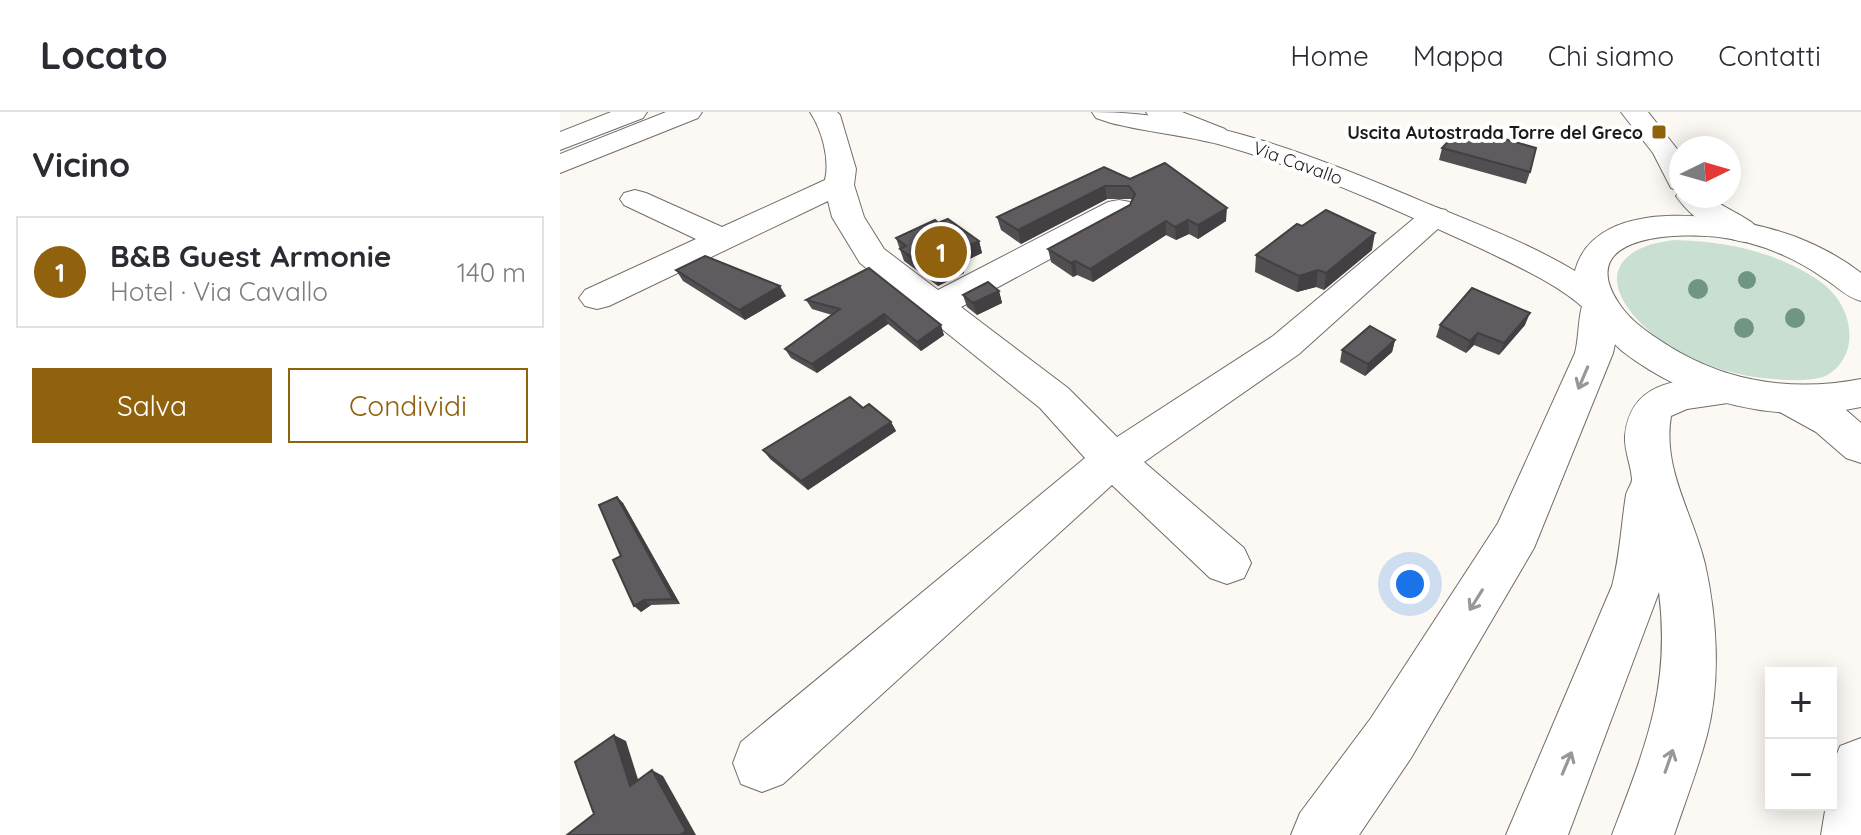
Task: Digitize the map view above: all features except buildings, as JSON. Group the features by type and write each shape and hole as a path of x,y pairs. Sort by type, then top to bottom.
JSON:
{"main road":[{"path":"569,131 634,112"},
{"path":"560,164 689,112"},
{"path":"823,112 831,121 842,169 839,185 848,217 872,256 1054,398 1114,461 1227,563"},
{"name":"Via Cavallo","path":"1105,112 1147,126 1215,135 1362,186 1484,237"},
{"path":"1159,112 1215,135"},
{"path":"1634,112 1669,159"},
{"path":"597,298 839,185"},
{"path":"635,199 722,239"},
{"path":"1657,226 1679,208"},
{"path":"1704,208 1747,234"},
{"path":"935,306 1119,209"},
{"path":"762,763 1090,477 1286,345 1435,217"},
{"path":"1484,237 1546,251 1576,253 1603,248 1630,232 1657,226 1713,227 1747,234 1807,255 1861,290"},
{"path":"1484,237 1553,270 1600,303 1622,332 1653,355 1686,373 1734,390 1790,400 1827,401 1861,393"},
{"path":"1322,835 1391,738 1517,534 1594,353 1599,333 1600,303 1592,277 1594,262 1603,248"},
{"path":"1643,835 1679,733 1688,678 1688,618 1680,562 1651,470 1646,438 1652,408 1680,395 1734,390"},
{"path":"1790,400 1831,421 1861,447"},
{"path":"1537,835 1637,586 1645,551 1651,470"},
{"path":"1852,835 1861,767"}],"green space":[{"path":"1673,240 1730,245 1784,262 1818,280 1841,304 1847,318 1848,346 1844,358 1823,377 1770,379 1712,366 1665,343 1629,310 1617,282 1619,269 1627,257 1647,246"}],"place":[{"name":"Uscita Autostrada Torre del Greco","path":"1659,132"},
{"name":"B&B Guest Armonie","path":"941,252"}]}
